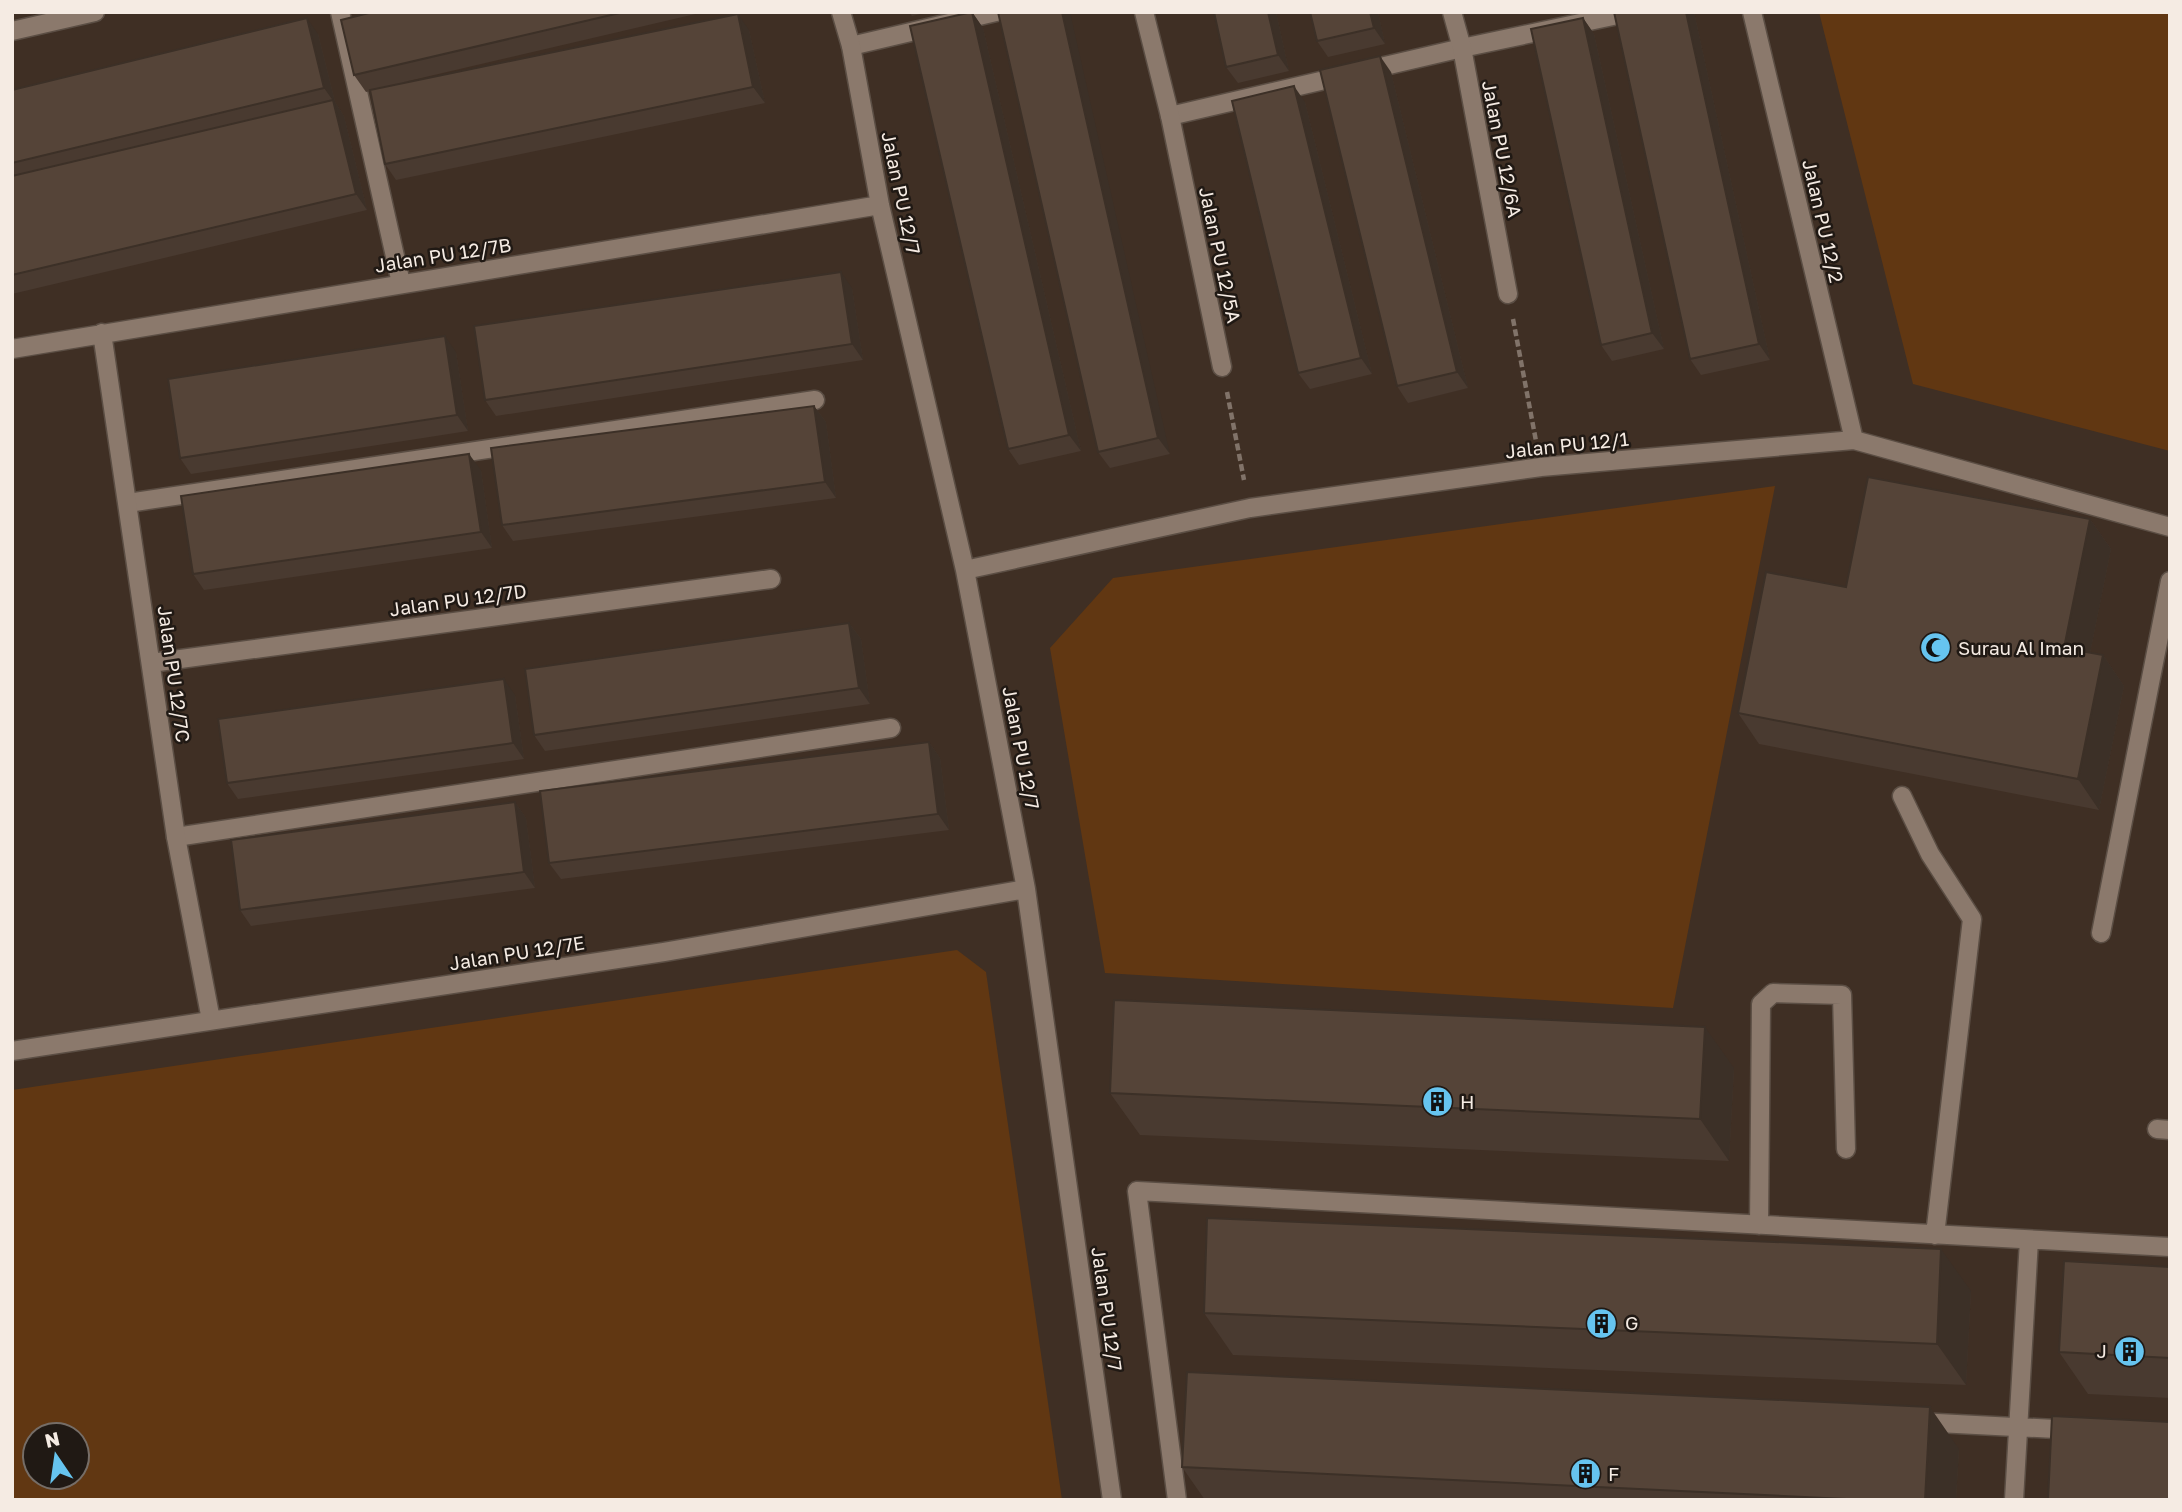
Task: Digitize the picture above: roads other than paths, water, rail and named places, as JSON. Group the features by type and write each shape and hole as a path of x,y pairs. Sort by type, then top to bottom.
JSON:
{"street":[{"path":"12,31 95,12"},
{"path":"340,12 401,283"},
{"name":"Jalan PU 12/7","path":"841,12 880,205 965,570 1026,889 1112,1500"},
{"path":"850,46 996,12"},
{"name":"Jalan PU 12/5A","path":"1144,12 1170,116 1222,367"},
{"name":"Jalan PU 12/6A","path":"1452,12 1462,48 1508,294"},
{"path":"1170,116 1462,48 1632,12"},
{"name":"Jalan PU 12/2","path":"1752,12 1854,440"},
{"name":"Jalan PU 12/7B","path":"12,349 880,205"},
{"name":"Jalan PU 12/7C","path":"102,333 176,836 211,1020"},
{"path":"128,503 815,400"},
{"name":"Jalan PU 12/1","path":"965,570 1250,508 1541,467 1854,440 2170,527"},
{"name":"Jalan PU 12/7D","path":"151,663 771,579"},
{"path":"2101,933 2170,581"},
{"path":"176,836 891,728"},
{"path":"1902,796 1930,854 1972,919 1935,1235"},
{"name":"Jalan PU 12/7E","path":"12,1051 664,952 1026,889"},
{"path":"1759,1225 1761,1004 1773,993 1842,995 1846,1149"},
{"path":"1177,1500 1137,1191 2170,1247"},
{"path":"2014,1500 2029,1240"},
{"path":"1894,1421 2087,1430"}],"place":[{"name":"Surau Al Iman","path":"1935,648"},
{"name":"H","path":"1437,1102"},
{"name":"G","path":"1602,1323"},
{"name":"J","path":"2130,1351"},
{"name":"F","path":"1585,1474"}]}
